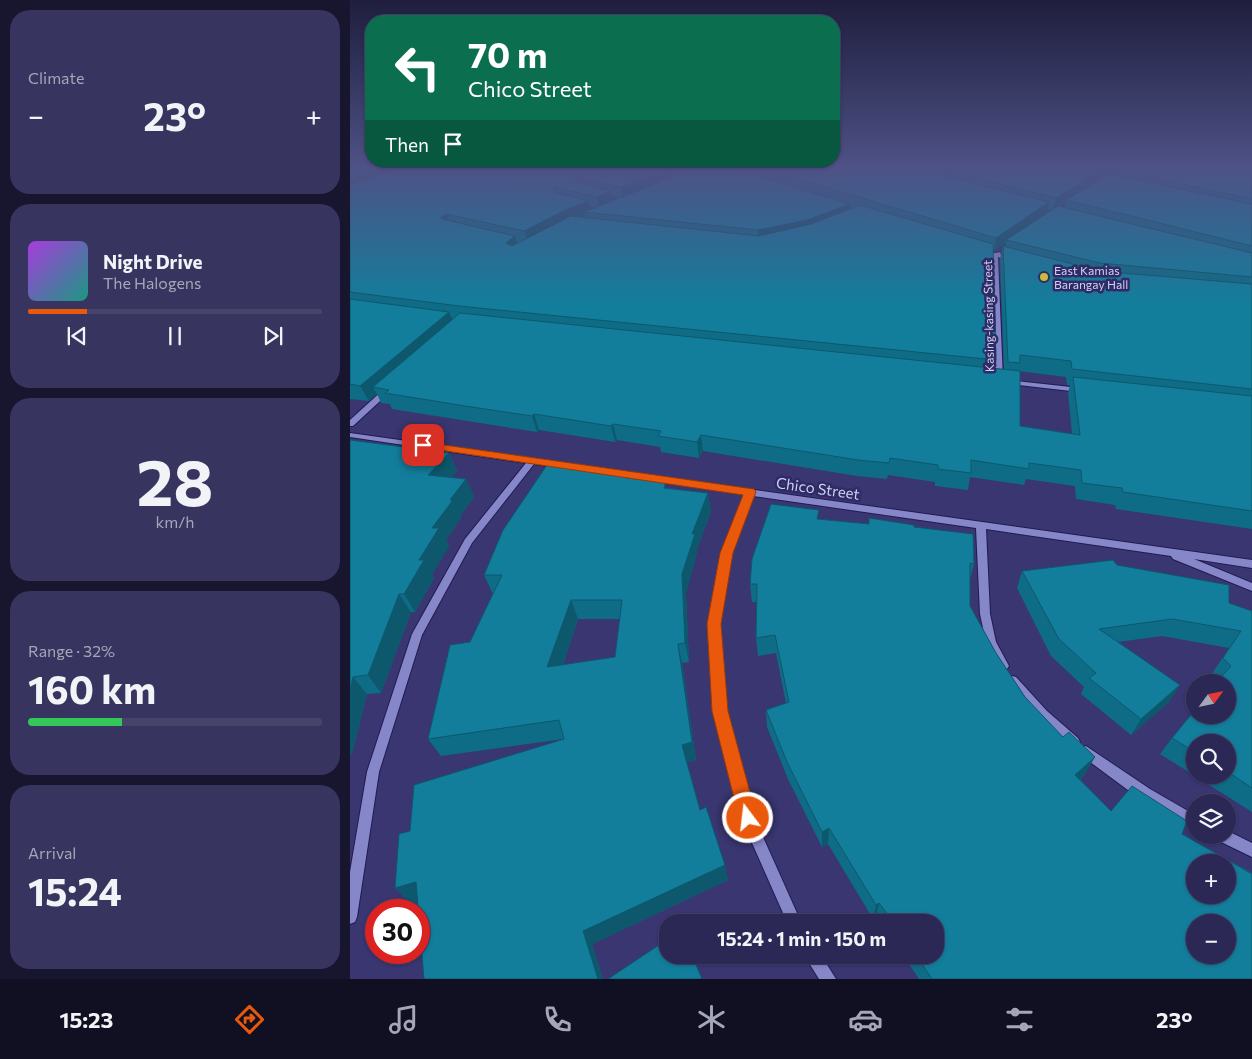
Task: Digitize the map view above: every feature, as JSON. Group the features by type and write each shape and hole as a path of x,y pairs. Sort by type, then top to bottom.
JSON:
{"street":[{"path":"977,250 1013,260"},
{"name":"Kasing-kasing Street","path":"999,381 995,255 1002,250"},
{"path":"989,380 1086,391"},
{"path":"350,424 395,384"},
{"name":"Chico Street","path":"350,435 1252,564"},
{"path":"350,917 373,772 417,634 468,541 532,460"},
{"path":"750,492 726,553 714,624 720,711 748,818 790,914"},
{"path":"981,525 985,614 991,642 1007,675 1042,715 1091,757 1146,794 1186,817"},
{"path":"1162,551 1252,587"},
{"path":"1236,842 1252,850"},
{"path":"818,964 828,979"}],"building":[{"path":"350,215 445,215 441,217 442,219 515,236 506,243 512,246 571,216 759,236 811,224 835,215 893,215 993,244 996,360 459,306 350,292"},
{"path":"449,215 556,215 524,231"},
{"path":"610,215 821,215 807,220 758,230"},
{"path":"918,215 1030,215 996,238"},
{"path":"1045,215 1094,215 1252,253 1252,277 1100,263 1006,240"},
{"path":"1125,215 1252,215 1252,246"},
{"path":"1003,246 1099,271 1252,284 1252,389 1072,369 1071,361 1020,355 1020,363 1008,362"},
{"path":"350,299 449,312 360,386 350,384"},
{"path":"460,313 1020,371 1020,426 1080,435 1073,377 1252,396 1252,511 1123,492 1122,488 1082,483 1081,470 1029,463 1029,469 971,460 971,473 938,469 938,465 890,458 889,463 858,460 701,435 697,442 658,436 661,431 465,406 385,393 389,390 373,387"},
{"path":"350,440 449,453 428,475 466,479 432,528 439,528 419,560 424,560 404,594 399,594 368,675 353,677 350,690"},
{"path":"547,465 629,476 627,478 666,482 664,488 708,493 692,534 695,534 682,574 685,643 678,644 692,742 682,745 700,810 706,807 725,865 583,931 598,979 424,979 423,964 430,964 430,899 417,899 416,882 395,888 399,834 410,831 414,785 564,739 559,720 428,739 450,645 470,642 502,575 484,575 503,530","holes":["571,600 622,600 615,657 547,667"]},
{"path":"771,504 819,510 817,519 869,524 869,518 914,525 914,527 973,534 974,564 970,563 970,606 996,653 1025,697 1063,737 1069,732 1095,757 1075,775 1111,811 1132,786 1186,820 1182,834 1186,836 1186,844 1200,844 1217,854 1186,854 1186,904 1236,904 1236,865 1252,874 1252,979 932,979 922,964 944,964 944,914 887,914 879,903 876,905 829,828 822,832 787,762 766,710 789,702 775,635 756,638 757,584 750,584 752,559"},
{"path":"1113,560 1117,565 1229,585 1229,603 1252,611 1252,788 1236,777 1236,734 1186,734 1186,747 1172,738 1186,721 1186,724 1236,724 1236,674 1224,674 1231,666 1223,658 1241,631 1172,619 1099,629 1180,685 1141,719 1089,678 1096,673 1059,639 1022,571"},
{"path":"659,945 659,964 696,964 702,979 608,979"}],"place":[{"name":"East Kamias Barangay Hall","path":"1044,277"}],"route":[{"path":"423,445 750,492 726,553 714,624 720,711 748,818"}]}
